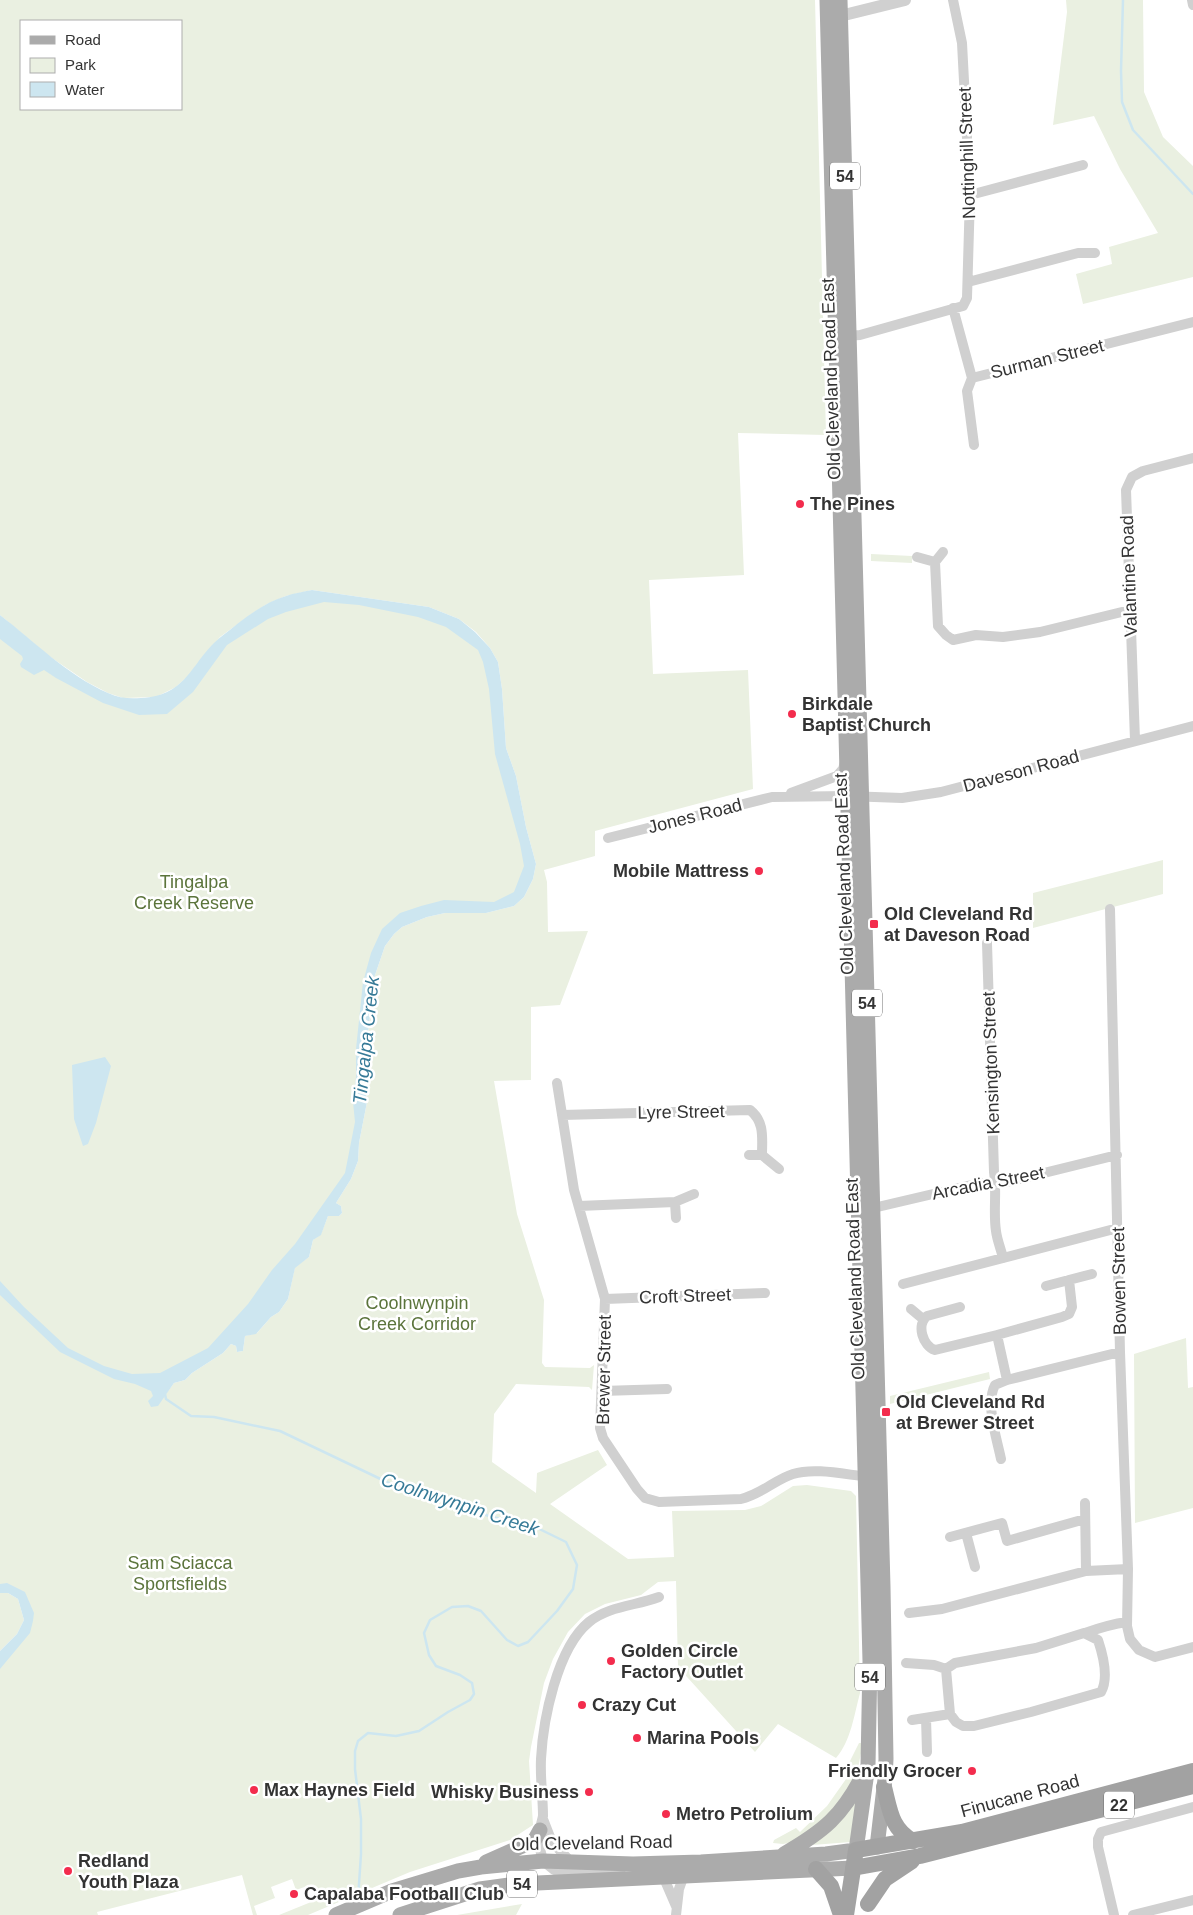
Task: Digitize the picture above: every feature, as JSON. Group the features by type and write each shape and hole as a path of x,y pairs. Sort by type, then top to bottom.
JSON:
{"highway":[{"name":"Finucane Road","path":"856,1850 956,1834 1193,1771"},
{"name":"Finucane Road","path":"873,1865 920,1856 1193,1786"},
{"path":"884,1787 895,1825 900,1833 913,1841"},
{"name":"Old Cleveland Road East","path":"867,1910 877,1847"},
{"path":"846,1915 856,1850"},
{"path":"867,1910 885,1879 920,1856"},
{"name":"Old Cleveland Road","path":"853,1868 873,1865"},
{"path":"816,1869 832,1886 840,1915"}],"main road":[{"name":"Old Cleveland Road East","path":"827,0 834,18 873,1477 886,1759 877,1847"},
{"name":"Old Cleveland Road East","path":"834,18 840,0"},
{"name":"Old Cleveland Road East","path":"842,337 846,757 854,797"},
{"name":"Old Cleveland Road East","path":"856,1850 868,1765 873,1477"},
{"name":"54","path":"781,1856 812,1838 837,1817 852,1795 868,1765"},
{"path":"468,1869 534,1841 541,1824"},
{"name":"Old Cleveland Road","path":"336,1915 382,1895 443,1876 468,1869 523,1862 570,1861 633,1864 856,1850"},
{"name":"Old Cleveland Road","path":"400,1915 480,1889 516,1884 853,1868"},
{"path":"443,1876 452,1886 451,1898"}],"street":[{"path":"834,18 904,0"},
{"name":"Nottinghill Street","path":"953,0 962,43 970,195 967,298 958,307"},
{"path":"1192,0 1193,5"},
{"path":"970,195 1083,165"},
{"path":"968,282 1078,253 1095,253"},
{"path":"842,337 860,335 958,307"},
{"name":"Surman Street","path":"958,307 972,378 1193,322"},
{"path":"972,378 968,391 974,446"},
{"name":"Valantine Road","path":"1135,740 1126,490 1132,477 1143,470 1193,458"},
{"path":"943,552 935,562 938,626 946,636 953,640 976,635 1003,637 1040,632 1130,610"},
{"path":"917,557 935,562"},
{"name":"Daveson Road","path":"854,797 902,798 941,792 1193,726"},
{"name":"Jones Road","path":"783,796 837,776 843,769 846,757"},
{"name":"Jones Road","path":"608,838 772,797 854,797"},
{"name":"Bowen Street","path":"1110,909 1120,1352 1128,1569 1127,1624 1130,1639 1139,1650 1155,1657 1193,1647"},
{"name":"Kensington Street","path":"987,943 996,1225 1003,1258"},
{"name":"Brewer Street","path":"557,1083 574,1190 605,1298 600,1428 603,1438 637,1489 645,1498 659,1502 741,1499 754,1496 792,1474 809,1471 873,1477"},
{"name":"Lyre Street","path":"562,1115 750,1110 756,1115 762,1126 762,1155"},
{"path":"749,1155 762,1155 779,1169"},
{"name":"Arcadia Street","path":"866,1209 980,1183 1007,1182 1117,1155"},
{"path":"579,1206 675,1202 694,1194"},
{"path":"675,1202 676,1218"},
{"path":"903,1284 1118,1228"},
{"path":"1046,1286 1092,1274"},
{"path":"960,1307 927,1316 923,1319 924,1342 930,1348 935,1350 997,1335 1069,1314 1072,1307 1069,1280"},
{"name":"Croft Street","path":"605,1298 765,1293"},
{"path":"911,1308 923,1319"},
{"path":"997,1335 1007,1380"},
{"path":"1001,1459 991,1407 992,1390 995,1385 1007,1380 1120,1352"},
{"path":"602,1391 667,1389"},
{"path":"1085,1503 1086,1571"},
{"path":"950,1538 1002,1523 1007,1541 1085,1519"},
{"path":"966,1533 975,1567"},
{"path":"909,1613 942,1609 1086,1571 1128,1569"},
{"path":"633,1878 605,1871 554,1870 543,1861 541,1852 541,1760 543,1731 560,1668 572,1640 588,1623 602,1614 620,1607 643,1603 659,1597"},
{"path":"946,1670 955,1663 1036,1648 1093,1632 1104,1626 1127,1624"},
{"path":"946,1670 950,1714 962,1726 974,1726 1049,1708 1101,1692 1105,1684 1102,1651 1098,1640 1099,1635 1104,1630 1127,1624"},
{"path":"1084,1633 1098,1640"},
{"path":"906,1663 934,1665 946,1670"},
{"path":"912,1720 950,1714"},
{"path":"926,1718 927,1752"},
{"path":"1114,1915 1098,1847 1098,1839 1101,1832 1193,1807"},
{"path":"541,1824 553,1844 570,1861"},
{"path":"676,1911 680,1886 684,1875"},
{"path":"663,1876 676,1911"},
{"path":"1133,1915 1193,1900"}],"green space":[{"path":"0,0 815,0 826,435 738,433 744,575 649,580 653,674 748,670 753,789 595,831 595,856 544,870 547,882 548,932 588,931 560,1005 531,1007 531,1080 494,1081 517,1214 544,1300 542,1363 545,1367 590,1368 594,1365 592,1390 589,1387 516,1384 494,1414 492,1462 536,1493 537,1473 598,1450 607,1465 550,1504 628,1559 674,1557 672,1511 745,1510 761,1506 793,1486 807,1485 851,1491 856,1496 860,1693 849,1736 836,1758 778,1724 755,1752 678,1667 676,1581 658,1582 641,1595 605,1604 585,1614 568,1632 553,1659 544,1683 531,1747 529,1761 533,1825 510,1840 410,1872 308,1915 279,1915 316,1900 310,1885 296,1890 292,1879 271,1887 275,1898 254,1906 257,1915 253,1915 242,1875 97,1912 98,1915 0,1915 0,1662 21,1638 29,1619 22,1596 8,1587 0,1588 0,631 56,673 116,702 143,704 168,701 190,688 223,640 244,628 264,610 285,601 325,596 434,615 463,633 487,656 495,690 499,751 530,868 519,894 497,905 438,907 401,921 382,941 369,976 359,1122 350,1171 310,1239 251,1321 212,1354 163,1377 165,1395 174,1383 185,1380 192,1373 223,1353 231,1344 236,1346 237,1352 243,1351 245,1336 257,1333 271,1317 279,1312 288,1299 295,1267 309,1257 313,1240 321,1234 328,1216 339,1216 342,1213 341,1206 336,1203 351,1179 358,1161 359,1143 367,1102 365,1080 366,1052 374,978 385,946 402,927 427,917 445,913 486,913 514,906 524,897 533,879 536,864 526,827 516,776 506,748 498,662 490,648 476,632 459,619 429,607 312,590 286,596 267,604 220,637 190,674 176,687 156,697 123,698 108,693 87,682 49,656 0,615"},
{"path":"1066,0 1143,0 1144,92 1163,137 1193,166 1193,277 1083,304 1076,274 1112,264 1109,247 1158,233 1120,169 1094,116 1053,125 1067,12"},
{"path":"871,554 912,556 912,563 871,561"},
{"path":"1163,860 1163,894 1033,928 1033,893"},
{"path":"1186,1338 1188,1388 1193,1387 1193,1508 1135,1523 1134,1354"},
{"path":"989,1372 990,1379 890,1404 890,1396"},
{"path":"0,1593 8,1593 18,1599 24,1620 17,1634 0,1651"},
{"path":"859,1743 863,1743 857,1773 844,1800 799,1841 783,1844 773,1843 774,1840 796,1828 800,1832 827,1806 851,1772 846,1769"},
{"path":"860,1787 851,1842 812,1845"},
{"path":"522,1904 516,1915 457,1915"}],"water":[{"name":"Tingalpa Creek","path":"312,590 429,607 459,619 490,648 498,662 506,748 516,776 526,827 536,864 533,879 524,897 514,906 486,913 445,913 427,917 402,927 385,946 374,978 366,1052 365,1080 367,1102 359,1143 358,1161 351,1179 336,1203 341,1206 342,1213 339,1216 328,1216 321,1235 313,1240 309,1257 295,1268 288,1299 279,1312 271,1317 256,1334 245,1336 243,1351 237,1352 236,1346 231,1344 223,1353 192,1373 185,1380 174,1383 158,1406 151,1407 148,1401 153,1396 151,1391 135,1384 114,1379 60,1352 0,1295 0,1281 24,1307 68,1348 104,1366 132,1374 160,1373 208,1348 248,1304 272,1270 295,1244 345,1173 355,1122 353,1102 356,1077 356,1049 363,982 371,953 382,929 400,913 421,906 444,900 494,902 514,892 524,866 520,844 495,754 489,689 483,662 478,650 446,627 418,617 359,605 324,602 286,612 268,619 227,645 193,692 167,714 139,715 103,703 44,670 34,675 21,667 22,656 0,639 0,615 65,668 93,686 116,696 141,698 157,696 170,691 180,684 212,645 252,613 277,599"},
{"path":"105,1057 111,1066 96,1123 88,1144 83,1146 74,1119 72,1065"},
{"path":"7,1583 25,1592 34,1613 30,1633 0,1669 0,1651 17,1634 24,1620 18,1599 8,1593 0,1593 0,1584"}],"waterway":[{"path":"1123,0 1122,102 1133,130 1193,194"},
{"name":"Coolnwynpin Creek","path":"165,1394 166,1399 191,1416 214,1417 280,1431 391,1484 492,1517 529,1524 566,1542 577,1565 573,1589 557,1611 528,1642 518,1646 507,1640 481,1611 468,1606 452,1607 430,1620 424,1633 429,1655 436,1666 460,1675 472,1683 474,1694 470,1700 419,1731 396,1736 368,1733 358,1741 355,1751 355,1769 361,1819 358,1899"}],"place":[{"name":"The Pines","path":"800,504"},
{"name":"Birkdale Baptist Church","path":"792,714"},
{"name":"Mobile Mattress","path":"759,871"},
{"name":"Old Cleveland Rd at Daveson Road","path":"874,924"},
{"name":"Old Cleveland Rd at Brewer Street","path":"886,1412"},
{"name":"Golden Circle Factory Outlet","path":"611,1661"},
{"name":"Crazy Cut","path":"582,1705"},
{"name":"Marina Pools","path":"637,1738"},
{"name":"Friendly Grocer","path":"972,1771"},
{"name":"Max Haynes Field","path":"254,1790"},
{"name":"Whisky Business","path":"589,1792"},
{"name":"Metro Petrolium","path":"666,1814"},
{"name":"Redland Youth Plaza","path":"68,1871"},
{"name":"Capalaba Football Club","path":"294,1894"}],"park label":[{"name":"Tingalpa Creek Reserve","path":"194,892"},
{"name":"Coolnwynpin Creek Corridor","path":"417,1314"},
{"name":"Sam Sciacca Sportsfields","path":"180,1574"}]}
